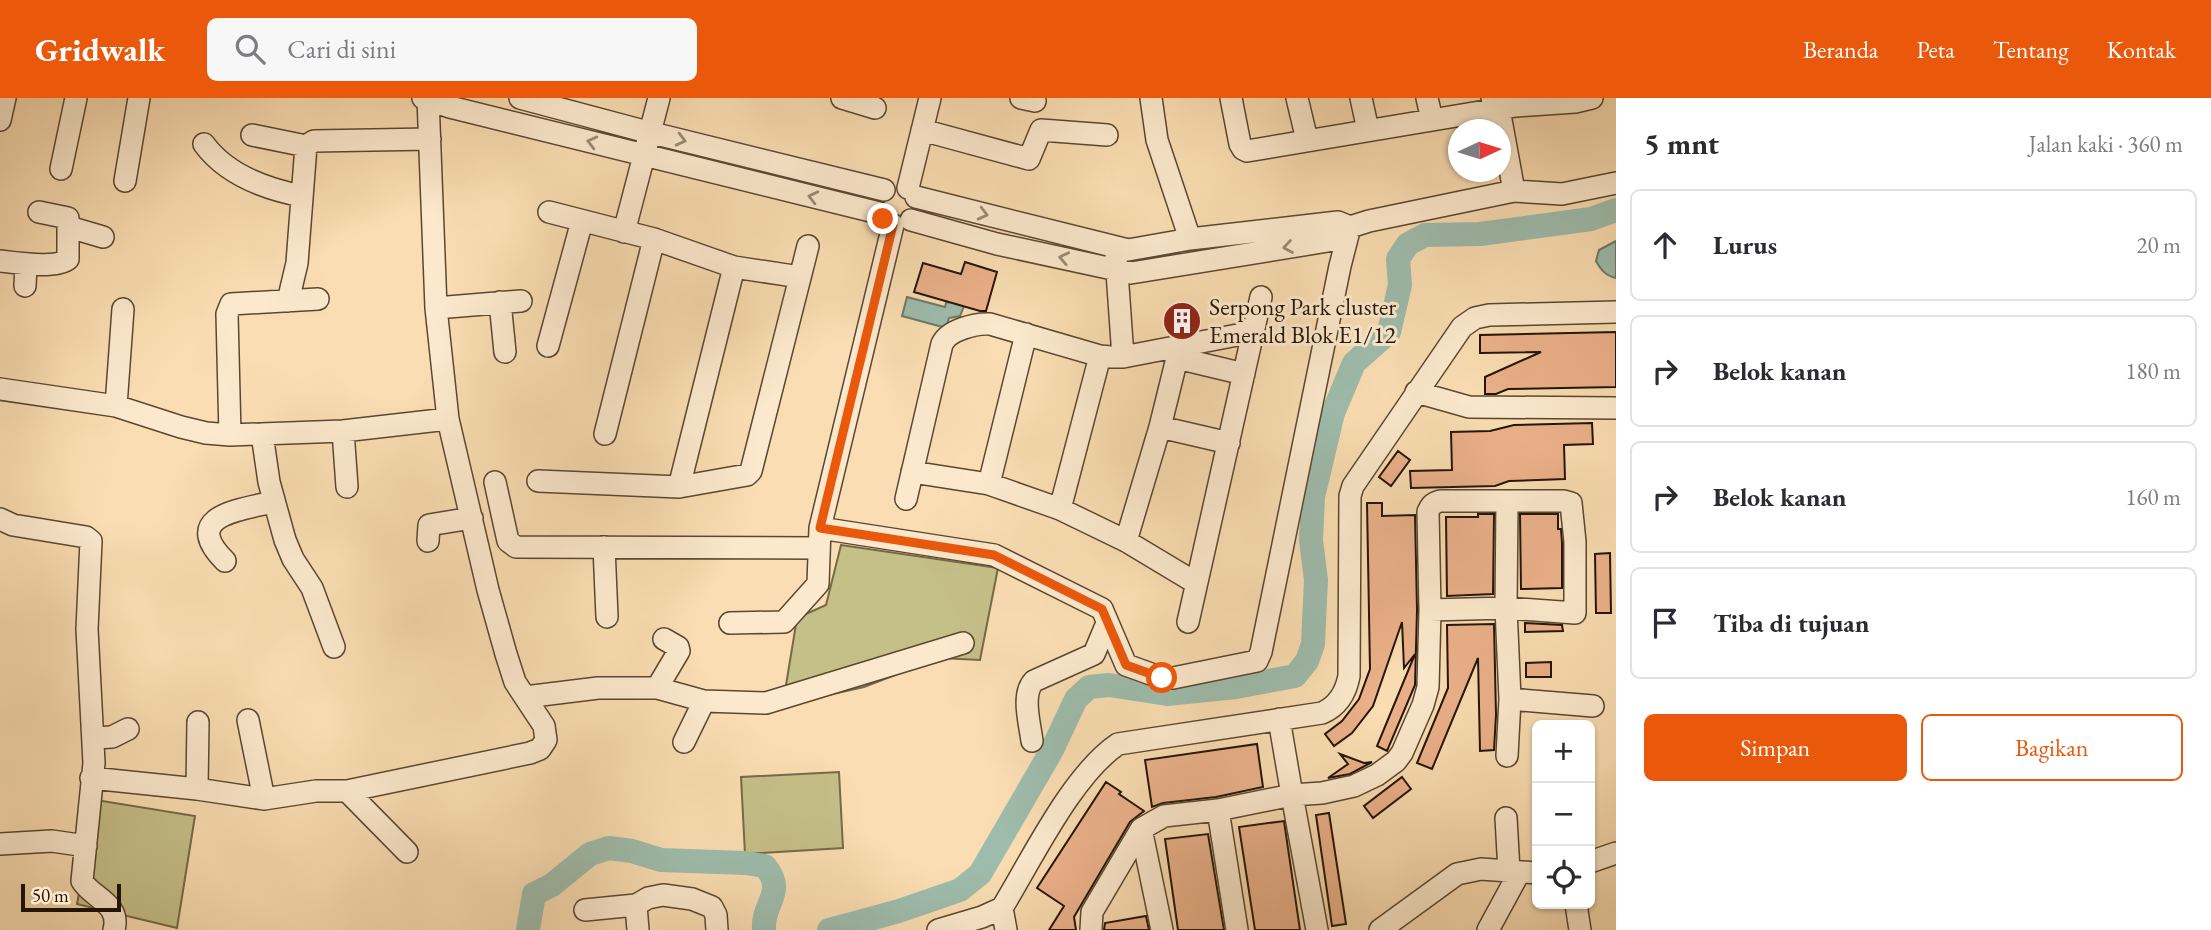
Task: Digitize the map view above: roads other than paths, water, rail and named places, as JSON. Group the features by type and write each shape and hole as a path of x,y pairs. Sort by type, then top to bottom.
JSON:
{"street":[{"path":"61,169 76,98"},
{"path":"125,181 139,98"},
{"path":"520,98 884,190 896,185 912,192 1122,248 1338,222 1350,227"},
{"path":"619,231 645,131 647,98"},
{"path":"645,131 659,98"},
{"path":"895,220 918,210 912,192 930,98"},
{"path":"1151,98 1157,140 1190,239"},
{"path":"1231,98 1243,149 1247,151 1493,109 1592,98"},
{"path":"1297,98 1307,140"},
{"path":"1362,98 1368,130"},
{"path":"1427,98 1432,120"},
{"path":"91,778 264,799 316,791 347,791 530,753 540,749 546,740 547,734 515,682 506,654 447,419 436,307 427,99 451,103 895,220 1124,271 1340,239 1350,227 1369,221 1508,192 1562,194 1616,183"},
{"path":"1493,109 1508,192"},
{"path":"922,130 1029,159 1041,130 1107,135"},
{"path":"252,135 306,146"},
{"path":"288,301 297,263 307,143 430,139"},
{"path":"204,145 225,167 276,191 302,196"},
{"path":"1504,182 1508,192"},
{"path":"884,190 878,201 895,220"},
{"path":"0,261 26,264 65,262 68,259 69,221 66,216 38,212"},
{"path":"549,212 654,239 734,267 800,277"},
{"path":"730,623 788,620 818,584 820,538 895,220"},
{"path":"548,346 582,221"},
{"path":"69,227 103,237"},
{"path":"1094,654 1168,679 1254,662 1259,657 1350,227"},
{"path":"605,434 654,239"},
{"path":"538,481 680,487 741,476 751,471 808,246"},
{"path":"1122,248 1129,356"},
{"path":"25,286 26,264"},
{"path":"680,487 734,267"},
{"path":"1188,622 1261,298"},
{"path":"230,435 229,306 236,302 318,299"},
{"path":"436,307 511,301 505,352"},
{"path":"116,406 123,309"},
{"path":"938,930 1002,908 1074,791 1112,748 1131,741 1329,710 1343,695 1347,684 1350,496 1353,486 1462,327 1475,318 1489,315 1616,312"},
{"path":"906,499 944,338 984,324 1100,356 1129,356 1179,352 1253,332"},
{"path":"989,484 1026,334"},
{"path":"1179,352 1244,374"},
{"path":"1126,541 1179,352"},
{"path":"1060,509 1100,356"},
{"path":"0,389 116,406 181,427 230,435 343,431 447,419"},
{"path":"1416,392 1469,407 1616,408"},
{"path":"1160,427 1229,443"},
{"path":"343,431 347,487"},
{"path":"262,434 273,502 285,540 293,559 312,588 334,647"},
{"path":"912,472 989,484 1060,509 1126,541 1196,583"},
{"path":"495,482 508,541 512,545 604,547 820,538 994,555 1102,609 1126,665"},
{"path":"1091,930 1092,912 1141,829 1164,816 1218,810 1354,786 1377,775 1396,761 1426,697 1430,610 1428,512 1434,503 1564,500 1571,503 1575,542 1575,613 1506,608 1430,610"},
{"path":"225,561 210,543 208,526 215,519 232,512 273,502"},
{"path":"1507,502 1506,608 1510,699 1507,756"},
{"path":"428,541 428,530 434,523 471,518"},
{"path":"0,519 13,526 86,537 91,541 87,629 94,763 82,884 105,902 115,921 114,930"},
{"path":"604,547 607,617"},
{"path":"1032,741 1027,693 1030,685 1094,654 1107,623"},
{"path":"657,688 679,651 678,647 664,639"},
{"path":"524,697 598,688 657,688 704,701 765,703 963,643"},
{"path":"1510,699 1593,706"},
{"path":"684,742 704,701"},
{"path":"1279,719 1317,930"},
{"path":"248,720 264,799"},
{"path":"197,789 198,722"},
{"path":"94,738 112,737 128,729"},
{"path":"347,791 407,852"},
{"path":"1218,810 1237,930"},
{"path":"1488,930 1522,872 1506,818"},
{"path":"1141,829 1162,930"},
{"path":"0,844 52,841 86,846"},
{"path":"1595,860 1616,853"},
{"path":"1380,930 1457,874 1481,869 1522,872"},
{"path":"585,910 636,905 648,898 663,895 706,903 716,915 717,930"},
{"path":"636,905 638,930"},
{"path":"1002,908 1006,930"},
{"path":"1577,909 1580,930"}],"waterway":[{"path":"829,930 899,911 960,890 980,874 1052,750 1076,699 1089,687 1109,685 1167,694 1236,687 1295,676 1307,661 1313,644 1316,580 1311,540 1313,497 1333,413 1354,363 1389,332 1400,285 1398,259 1408,244 1425,235 1480,234 1591,219 1616,210"},
{"path":"528,930 534,894 552,885 590,854 609,848 632,851 661,860 765,866 774,883 774,891 766,912 764,930"}],"place":[{"name":"Serpong Park cluster Emerald Blok E1/12","path":"1182,321"}]}
